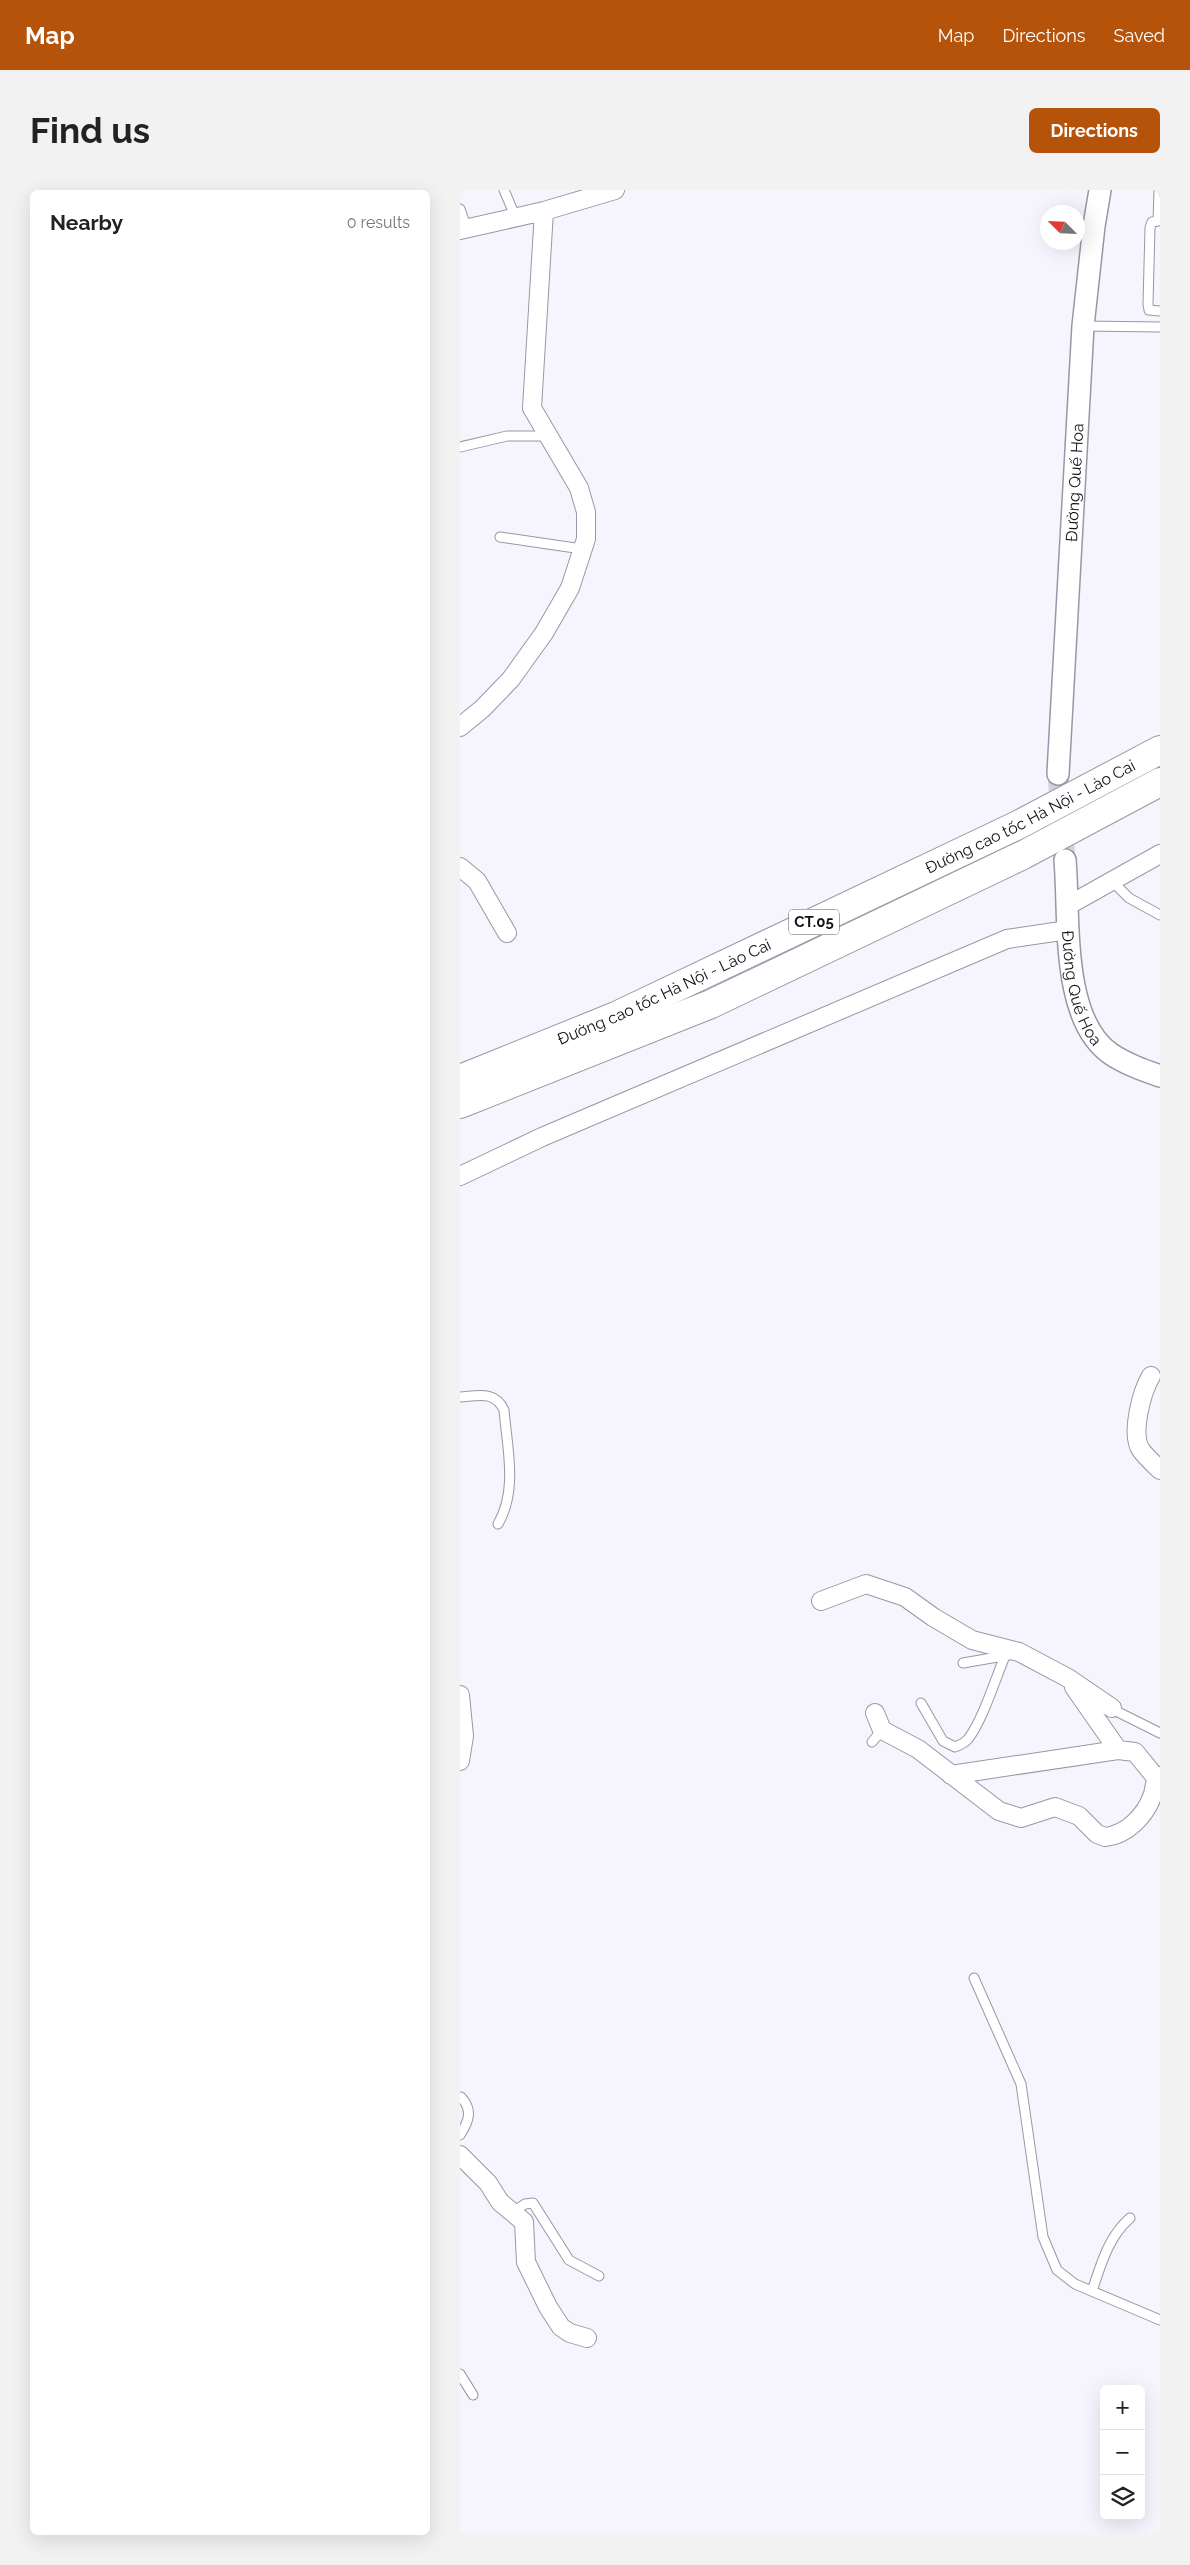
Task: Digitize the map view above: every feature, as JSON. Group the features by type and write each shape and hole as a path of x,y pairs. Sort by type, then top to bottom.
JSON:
{"highway":[{"name":"Đường cao tốc Hà Nội - Lào Cai","path":"460,1079 616,1016 1018,825 1160,750"},
{"name":"Đường cao tốc Hà Nội - Lào Cai","path":"460,1104 711,1004 1023,854 1160,782"}],"street":[{"path":"464,229 544,211 615,190"},
{"name":"Đường Quế Hoa","path":"1058,774 1083,326 1100,190"},
{"path":"460,727 482,709 511,679 544,634 570,588 586,539 586,512 579,488 549,436 536,418 532,408 531,398 544,211"},
{"path":"1069,905 1160,854"},
{"name":"Đường Quế Hoa","path":"1065,860 1069,905 1068,930 1074,986 1082,1018 1095,1038 1110,1054 1129,1064 1160,1076"},
{"path":"460,867 477,881 507,933"},
{"path":"460,1176 542,1138 1007,939 1068,930"},
{"path":"1151,1376 1144,1387 1141,1400 1137,1441 1141,1450 1160,1470"},
{"path":"821,1601 866,1584 905,1597 933,1617 972,1640 1012,1654 1068,1678 1112,1708"},
{"path":"1068,1678 1089,1717 1118,1750"},
{"path":"460,1695 464,1736 460,1761"},
{"path":"875,1712 877,1736 918,1749 950,1774 999,1811 1022,1818 1055,1807 1079,1816 1098,1834 1105,1837 1125,1830 1141,1817 1153,1794 1158,1777 1135,1752 1118,1750 950,1774"},
{"path":"460,2155 488,2183 500,2202 524,2222 526,2262 548,2307 561,2326 570,2333 587,2338"}],"lane":[{"path":"504,190 516,218"},
{"path":"1159,190 1159,221 1152,222 1150,228 1148,304 1149,310 1160,311"},
{"path":"460,209 464,229"},
{"path":"1083,326 1160,327"},
{"path":"460,447 507,436 549,436"},
{"path":"500,537 582,549"},
{"path":"1113,882 1129,898 1160,915"},
{"path":"460,1397 486,1394 498,1401 504,1410 509,1490 504,1512 498,1524"},
{"path":"963,1663 1012,1654"},
{"path":"921,1703 943,1740 955,1747 962,1744 968,1739 1012,1654"},
{"path":"1089,1717 1104,1709 1112,1708 1160,1733"},
{"path":"974,1978 1021,2084 1043,2236 1056,2270 1075,2284 1160,2320"},
{"path":"460,2135 469,2120 470,2111 468,2104 461,2097"},
{"path":"513,2212 525,2204 533,2203 569,2260 598,2276"},
{"path":"1092,2291 1110,2242 1121,2226 1130,2218"},
{"path":"460,2374 473,2395"}],"tunnel":[{"path":"1058,774 1065,860"}]}
